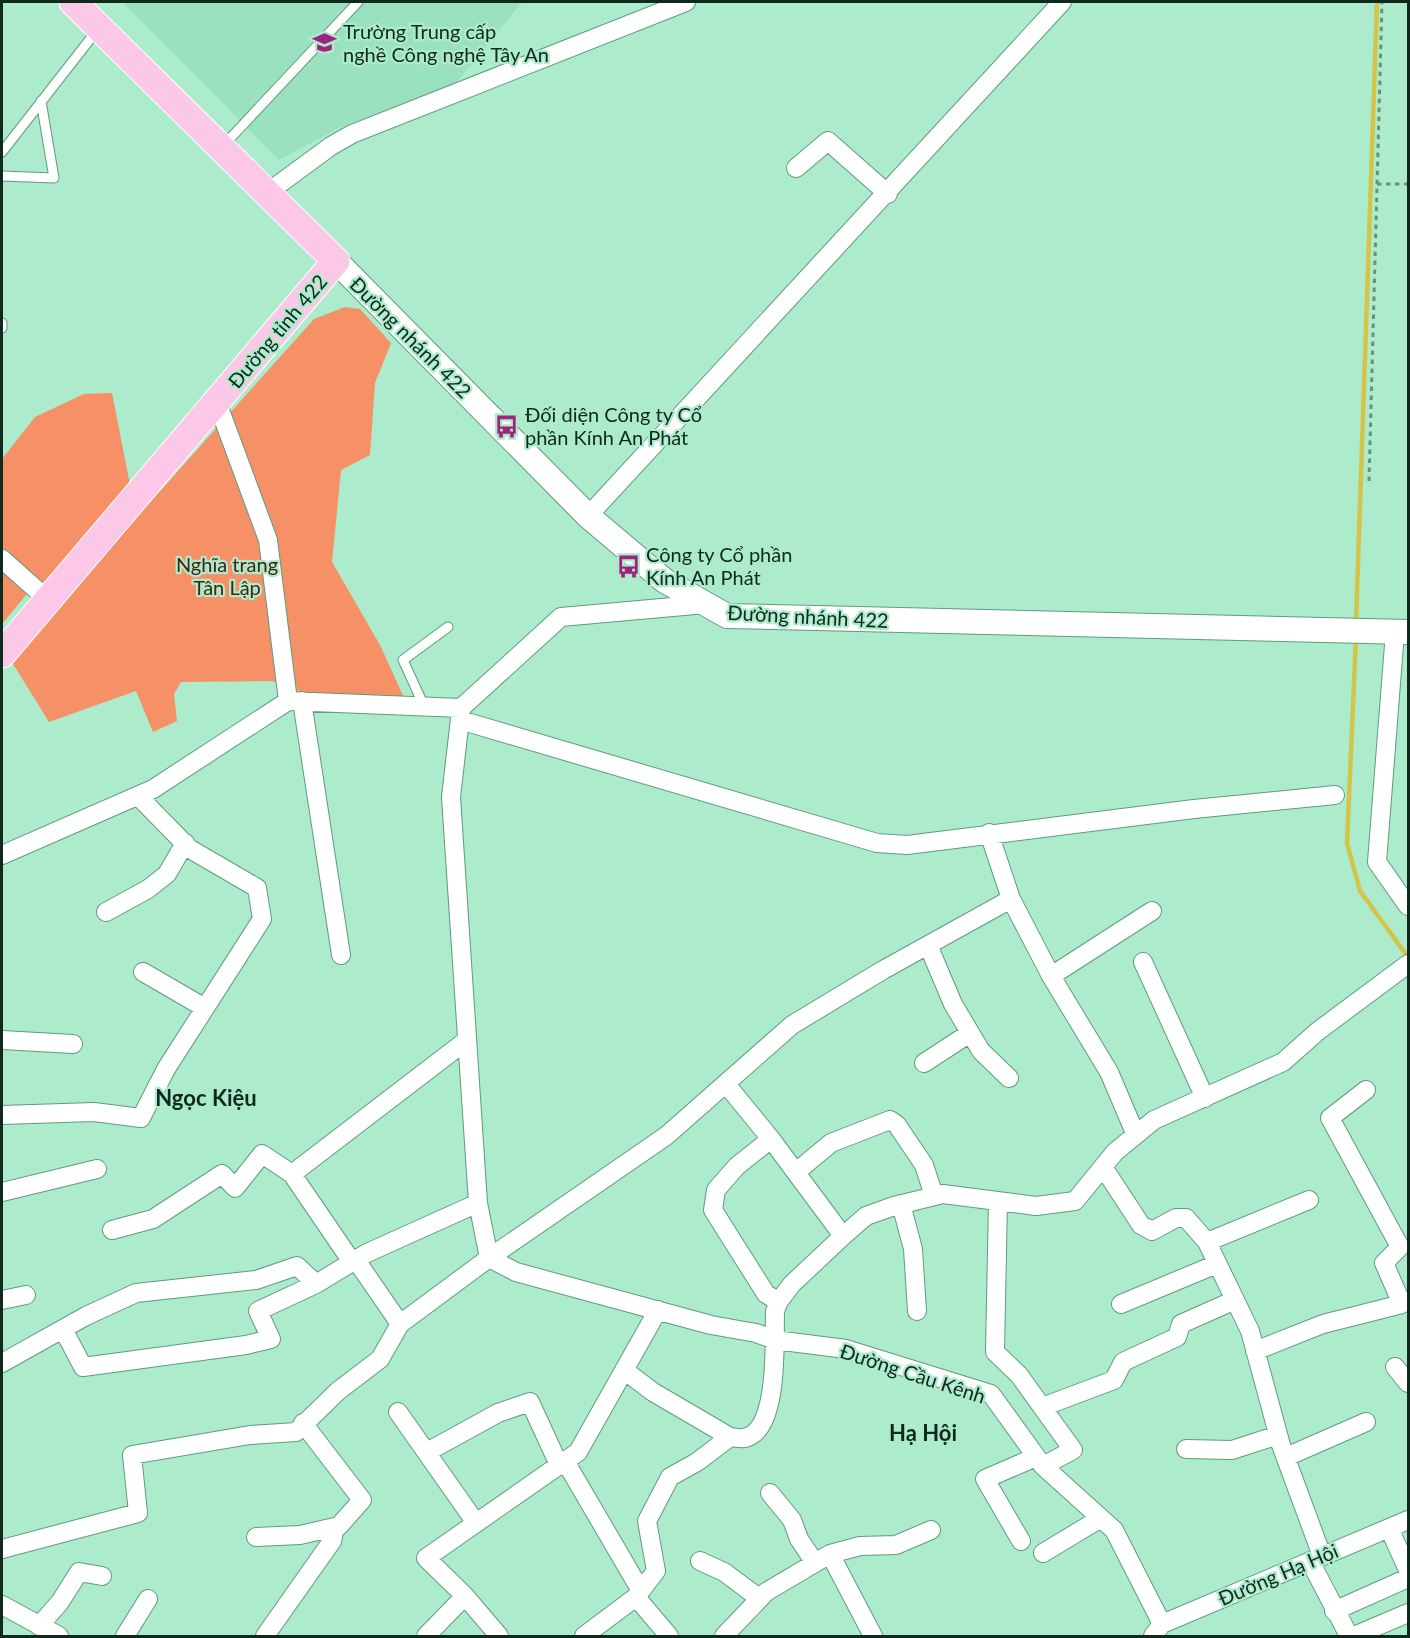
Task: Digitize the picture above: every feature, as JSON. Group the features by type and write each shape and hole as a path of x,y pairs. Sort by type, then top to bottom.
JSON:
{"main road":[{"name":"Đường tỉnh 422","path":"3,651 336,261 73,2"}],"street":[{"path":"267,193 352,134 686,2"},
{"path":"588,516 888,194 1062,2"},
{"path":"796,168 828,141 888,194"},
{"name":"Đường nhánh 422","path":"336,261 588,516 664,581 727,616 1396,632"},
{"path":"217,402 268,540 341,955"},
{"path":"2,559 48,600"},
{"path":"489,1258 478,1203 451,797 460,714 561,617 706,604"},
{"path":"1396,632 1377,862 1408,906"},
{"path":"2,855 153,789 295,701 423,706 460,714 877,843 907,845 989,833 1335,795"},
{"path":"2,1115 94,1112 141,1118 166,1069 262,919 257,888 185,843 138,796"},
{"path":"989,833 1011,899 1051,976 1108,1072 1135,1133"},
{"path":"106,912 148,889 167,874 185,843"},
{"path":"2,1549 138,1513 132,1455 250,1435 296,1432 338,1391 380,1359 400,1324 489,1258 666,1136 792,1025 1011,899"},
{"path":"1051,976 1152,911"},
{"path":"928,945 953,1004 970,1033 981,1050 1009,1078"},
{"path":"1143,962 1205,1098"},
{"path":"624,1370 653,1392 730,1437 744,1438 751,1435 759,1428 770,1408 775,1311 778,1301 792,1284 866,1216 901,1204 943,1194 1036,1206 1074,1201 1135,1133 1154,1119 1283,1062 1318,1031 1408,964"},
{"path":"143,972 205,1008"},
{"path":"924,1063 970,1033"},
{"path":"2,1040 73,1044"},
{"path":"292,1174 467,1040"},
{"path":"726,1084 771,1139 843,1236"},
{"path":"1255,1351 1323,1324 1402,1304 1384,1263 1400,1247 1330,1118 1366,1090"},
{"path":"795,1172 831,1143 890,1120 897,1125 924,1165 934,1196"},
{"path":"771,1139 737,1166 716,1190 713,1210 766,1294 778,1301"},
{"path":"112,1230 153,1219 222,1174 235,1188 262,1154 292,1174 400,1324"},
{"path":"1103,1167 1141,1225 1152,1231 1176,1218 1186,1218 1207,1242 1250,1330 1278,1435 1316,1558 1334,1611 1349,1636"},
{"path":"2,1192 97,1169"},
{"path":"1207,1242 1309,1200"},
{"path":"998,1201 995,1352 1019,1375 1073,1450 985,1479 1021,1541"},
{"path":"63,1329 83,1367 246,1345 271,1339 258,1311 316,1284 354,1261 478,1203"},
{"path":"901,1204 913,1249 917,1311"},
{"name":"Đường Cầu Kênh","path":"489,1258 516,1272 775,1340 846,1349 991,1394 1040,1461 1114,1530 1158,1630"},
{"path":"1120,1304 1217,1264"},
{"path":"2,1363 63,1329 136,1293 256,1280 297,1266 316,1284"},
{"path":"2,1300 26,1295"},
{"path":"1050,1404 1114,1380 1123,1362 1177,1337 1181,1324 1235,1300"},
{"path":"499,1636 465,1596 426,1558 578,1452 658,1310"},
{"path":"1395,1367 1408,1383"},
{"path":"427,1452 498,1413 530,1402 562,1463 638,1594 669,1636"},
{"path":"398,1412 476,1523"},
{"path":"1286,1457 1366,1422"},
{"path":"256,1537 300,1535 335,1527 362,1500 303,1423"},
{"path":"1186,1449 1232,1450 1278,1435"},
{"path":"584,1636 638,1594 656,1571 646,1521 670,1477 697,1462 730,1437"},
{"path":"770,1494 792,1520 799,1539 823,1559 873,1636"},
{"path":"1043,1553 1101,1518"},
{"name":"Đường Hạ Hội","path":"1158,1630 1316,1558 1408,1520"},
{"path":"265,1636 332,1541 335,1527"},
{"path":"1389,1528 1408,1570"},
{"path":"724,1636 759,1598 823,1559 860,1546 896,1545 931,1530"},
{"path":"700,1561 724,1572 759,1598"},
{"path":"39,1626 60,1602 79,1572 102,1576"},
{"path":"1334,1611 1408,1578"},
{"path":"426,1636 465,1596"},
{"path":"126,1636 148,1599"},
{"path":"2,1605 58,1636"},
{"path":"1353,1636 1408,1613"}],"lane":[{"path":"221,148 358,2"},
{"path":"2,152 99,27"},
{"path":"2,176 54,178 41,101"},
{"path":"423,706 403,660 448,627"}],"path":[{"path":"1369,481 1382,2"},
{"path":"1377,184 1408,184"}],"shaded area":[{"name":"Trường Trung cấp nghề Công nghệ Tây An","path":"122,2 522,2 457,82 341,127 279,160"}],"green space":[{"name":"Nghĩa trang Tân Lập","path":"345,307 360,309 391,343 375,383 370,455 341,470 332,562 380,645 406,702 315,697 272,681 181,682 174,694 177,721 153,732 136,691 49,722 10,659 314,319"},
{"path":"112,393 131,490 42,584 35,584 2,624 2,459 35,417 84,394"}],"waterway":[{"path":"1356,622 1377,2"},
{"path":"1356,637 1347,843 1360,891 1408,957"}],"place":[{"name":"Trường Trung cấp nghề Công nghệ Tây An","path":"325,42"},
{"name":"Đối diện Công ty Cổ phần Kính An Phát","path":"507,426"},
{"name":"Công ty Cổ phần Kính An Phát","path":"628,566"}],"district":[{"name":"Ngọc Kiệu","path":"206,1097"},
{"name":"Hạ Hội","path":"923,1432"}]}
